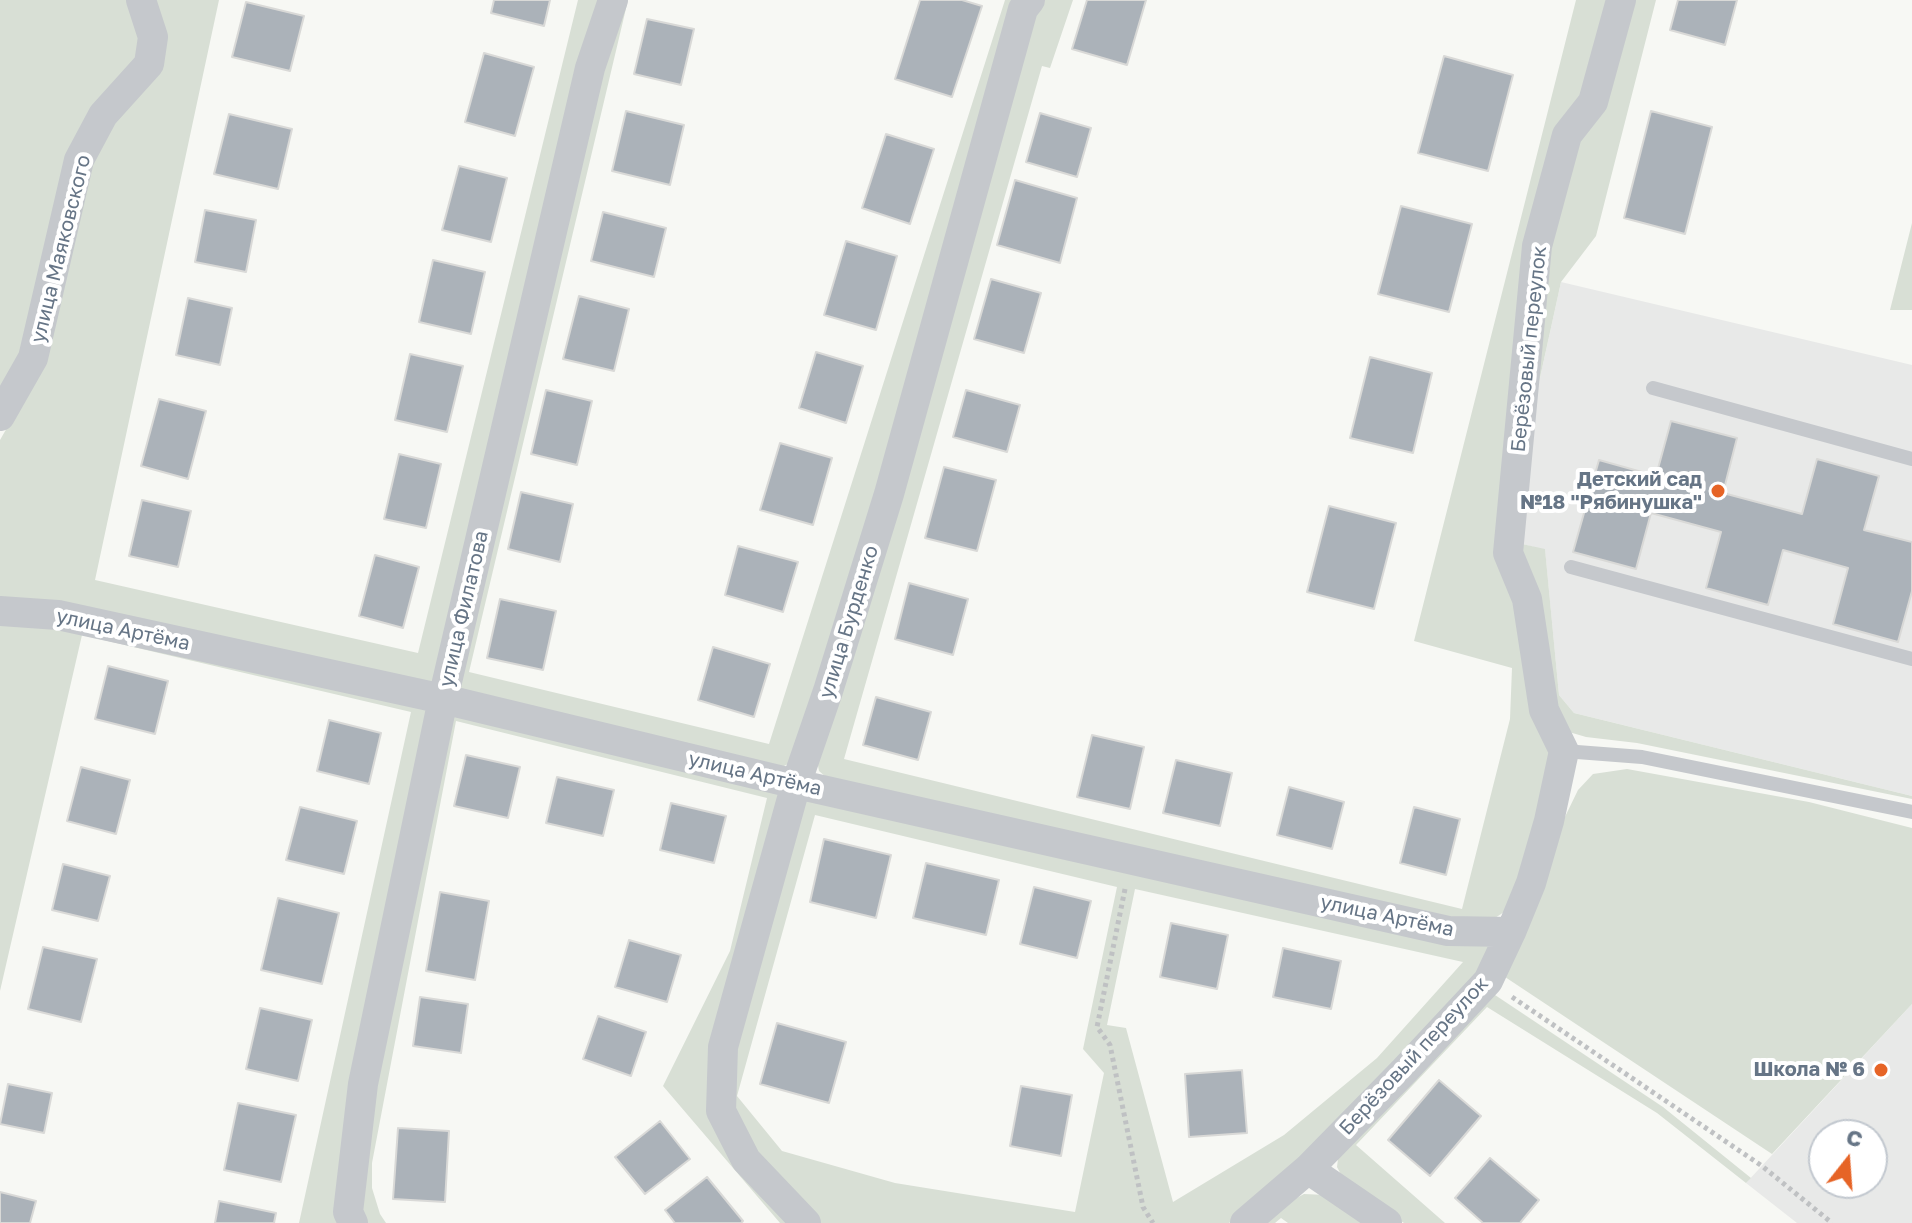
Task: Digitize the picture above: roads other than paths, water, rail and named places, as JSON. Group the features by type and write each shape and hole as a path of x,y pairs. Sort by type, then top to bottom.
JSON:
{"street":[{"name":"улица Маяковского","path":"0,416 33,358 79,160 103,115 149,64 153,37 141,0"},
{"name":"улица Филатова","path":"353,1223 348,1212 363,1084 443,699 590,68 613,0"},
{"name":"улица Бурденко","path":"806,1223 746,1160 721,1111 723,1047 796,784 889,494 1023,9 1030,0"},
{"name":"Берёзовый переулок","path":"1245,1223 1308,1169 1488,981 1531,883 1546,834 1564,751 1544,710 1527,599 1508,553 1537,246 1567,135 1593,102 1621,0"},
{"name":"улица Артёма","path":"0,611 58,615 443,699 796,784 1448,931 1511,932"},
{"path":"1308,1169 1387,1223"}],"lane":[{"path":"1653,388 1912,459"},
{"path":"1571,567 1912,659"},
{"path":"1564,751 1642,757 1912,812"}],"place":[{"name":"Детский сад №18 \"Рябинушка\"","path":"1718,491"},
{"name":"Школа № 6","path":"1881,1070"}]}
